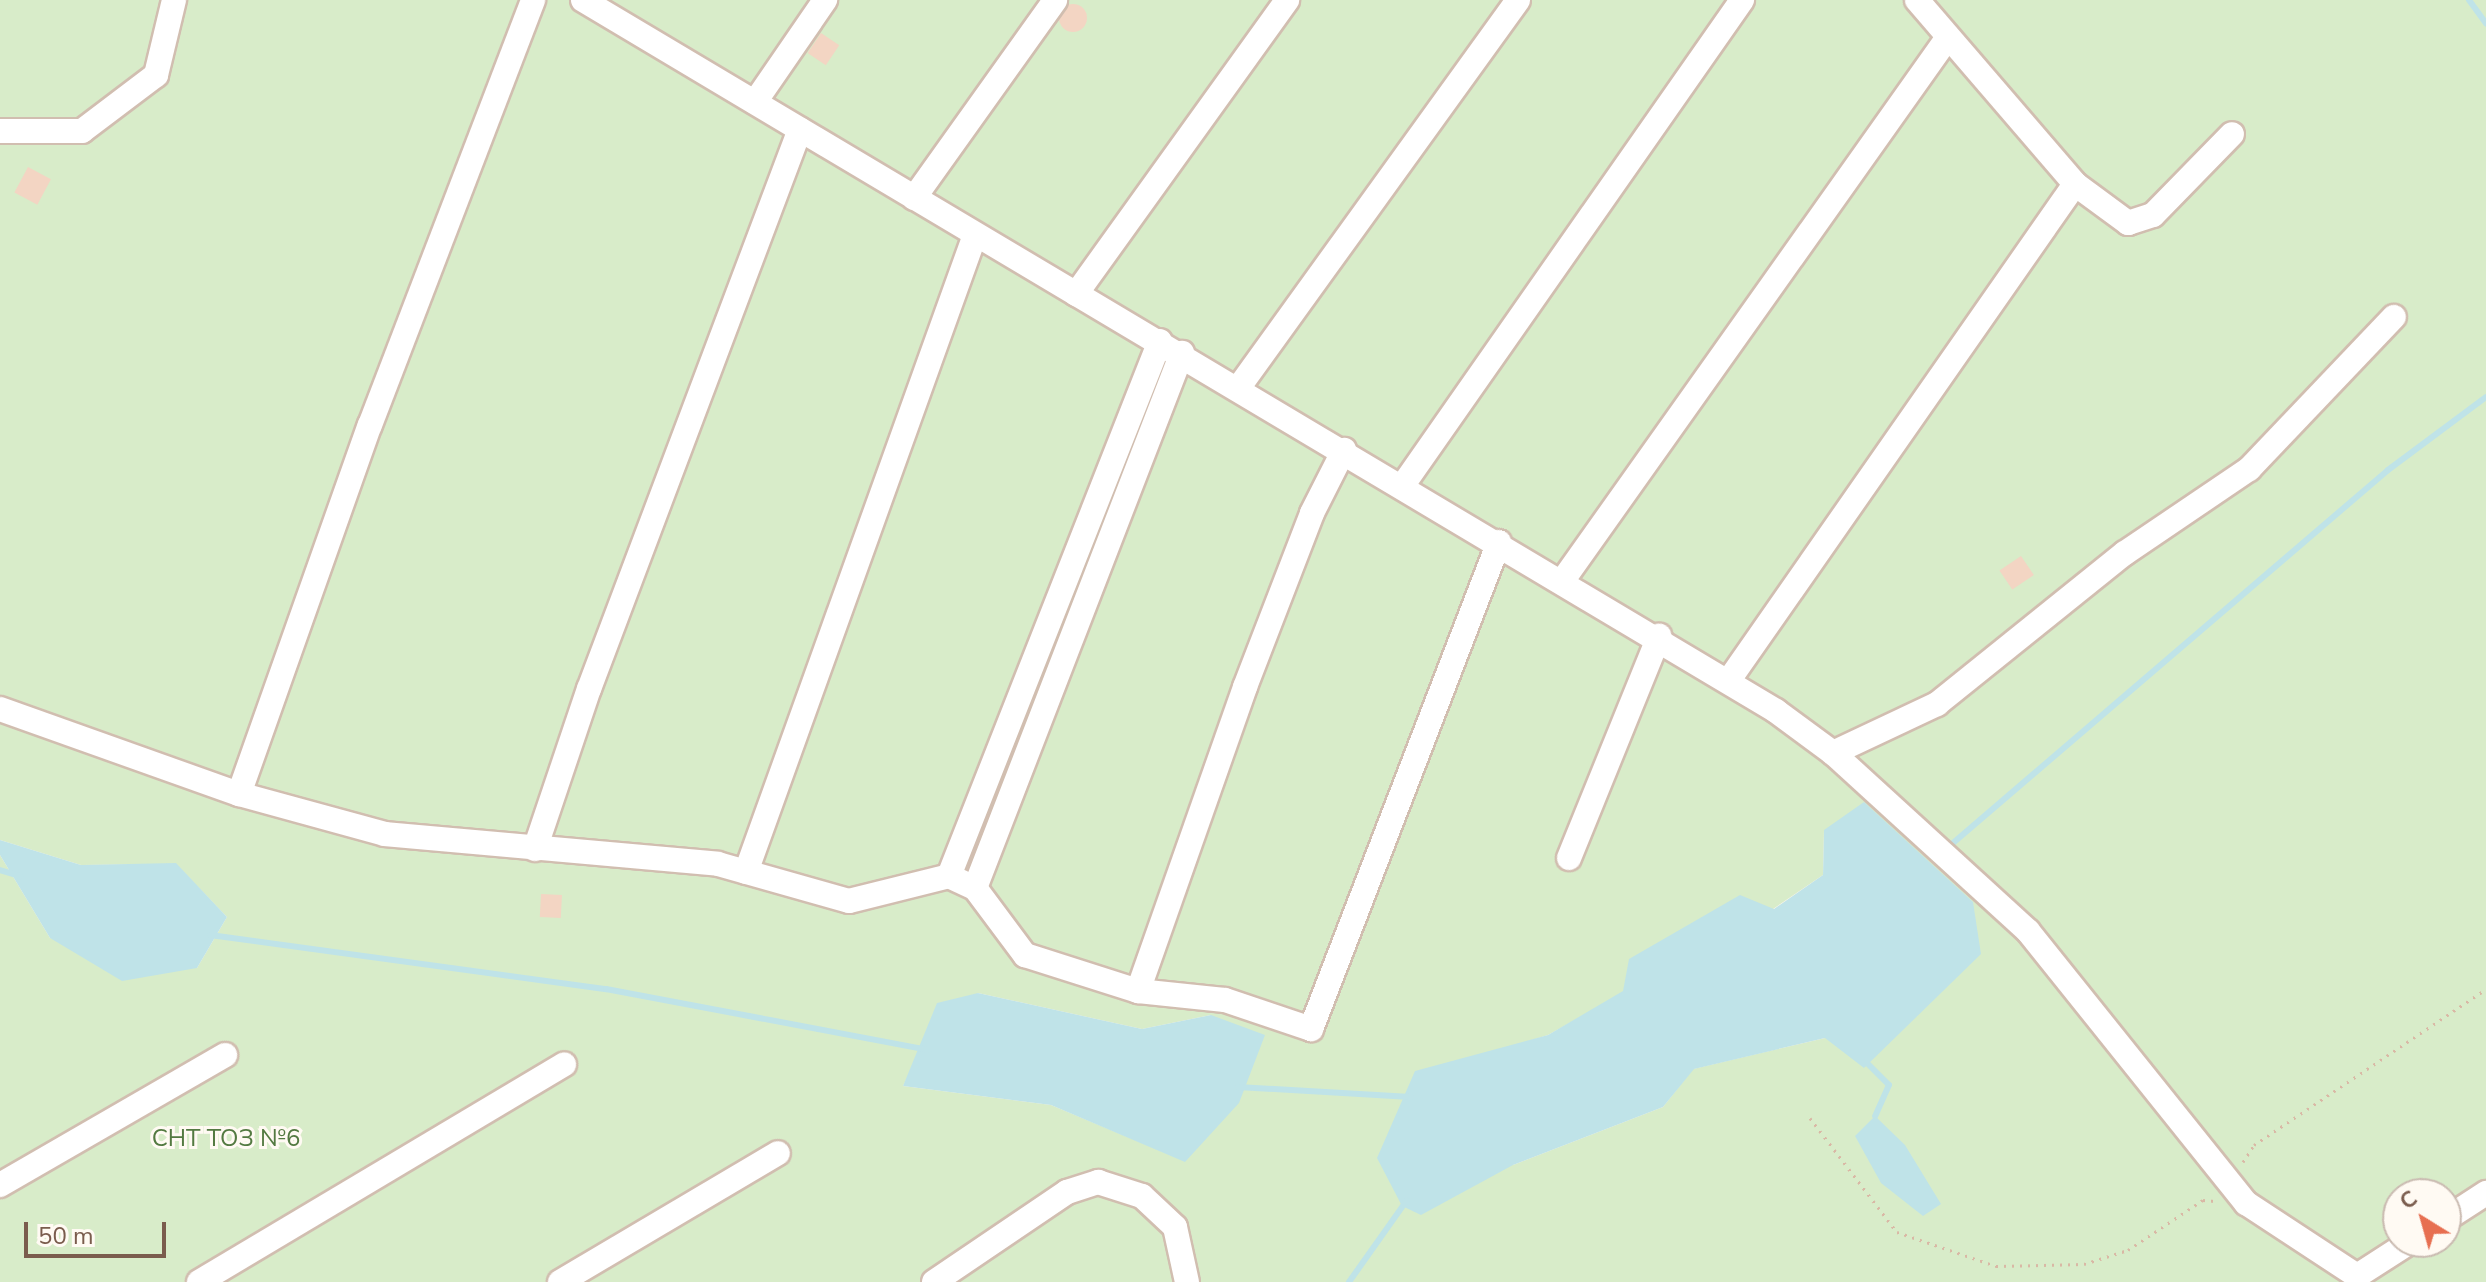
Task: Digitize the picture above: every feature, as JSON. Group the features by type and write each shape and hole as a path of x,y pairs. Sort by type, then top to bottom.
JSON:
{"street":[{"path":"0,131 82,131 156,75 174,0"},
{"path":"239,794 370,425 533,0"},
{"path":"755,102 825,0"},
{"path":"914,198 1055,0"},
{"path":"1076,294 1287,0"},
{"path":"1239,387 1518,0"},
{"path":"1403,485 1742,0"},
{"path":"1917,0 1946,40 2075,184 2116,218 2139,223 2232,134"},
{"path":"594,3 975,235 1182,353 1729,680 1833,753 2028,931 2246,1203 2357,1276 2385,1258"},
{"path":"1563,580 1946,40"},
{"path":"535,849 800,129"},
{"path":"1729,680 2075,184"},
{"path":"746,872 975,235"},
{"path":"1833,753 1937,704 2125,553 2249,469 2394,317"},
{"path":"949,876 1160,341"},
{"path":"975,888 1182,353"},
{"path":"1138,991 1256,658 1312,513 1344,450"},
{"path":"0,709 239,794 371,832 718,864 849,901 949,876 975,888 1025,955 1138,991 1225,1000 1311,1029 1499,542"},
{"path":"1569,858 1659,636"},
{"path":"0,1185 225,1055"},
{"path":"199,1282 564,1064"},
{"path":"560,1282 778,1153"},
{"path":"934,1282 1067,1192 1098,1182 1142,1196 1175,1227 1187,1282"},
{"path":"2462,1209 2486,1193"}],"path":[{"path":"2230,1182 2254,1145 2486,989"},
{"path":"1810,1118 1897,1232 1996,1266 2084,1264 2128,1250 2203,1200 2246,1203"}],"green space":[{"name":"СНТ ТОЗ №6","path":"0,0 2486,0 2486,1282 0,1282 0,855 50,938 197,968 227,917 176,864 81,865 0,840","holes":["1824,830 1825,1038 1693,1069 1663,1107 1513,1165 1493,1052 1548,1035 1773,909 1823,875","978,993 1142,1029 1211,1015 1185,1161 1051,1105 903,1086 922,1049"]}],"water":[{"path":"1864,802 1973,902 1981,954 1864,1068 1825,1038 1694,1069 1663,1107 1513,1165 1421,1215 1402,1206 1377,1158 1415,1071 1548,1035 1623,991 1629,959 1740,895 1774,909 1823,875 1824,830"},
{"path":"0,840 81,865 176,863 227,917 197,968 122,981 50,938 0,855"},
{"path":"978,993 1142,1029 1211,1015 1265,1035 1239,1103 1185,1162 1051,1105 903,1086 937,1003"},
{"path":"1875,1116 1905,1145 1941,1204 1923,1216 1881,1183 1855,1136"}],"building":[{"path":"1073,4 1083,8 1087,18 1083,28 1073,32 1063,28 1059,18 1063,8"},
{"path":"821,33 839,45 826,65 808,53"},
{"path":"28,167 51,179 37,205 14,193"},
{"path":"2021,556 2034,575 2012,590 1999,571"},
{"path":"541,894 562,895 561,918 540,917"}],"waterway":[{"path":"2469,0 2486,23"},
{"path":"1946,849 2388,470 2486,397"},
{"path":"0,870 20,876"},
{"path":"210,935 606,989 929,1050"},
{"path":"1864,1060 1889,1085 1875,1116"},
{"path":"1238,1087 1411,1097"},
{"path":"1349,1282 1407,1200"}]}
